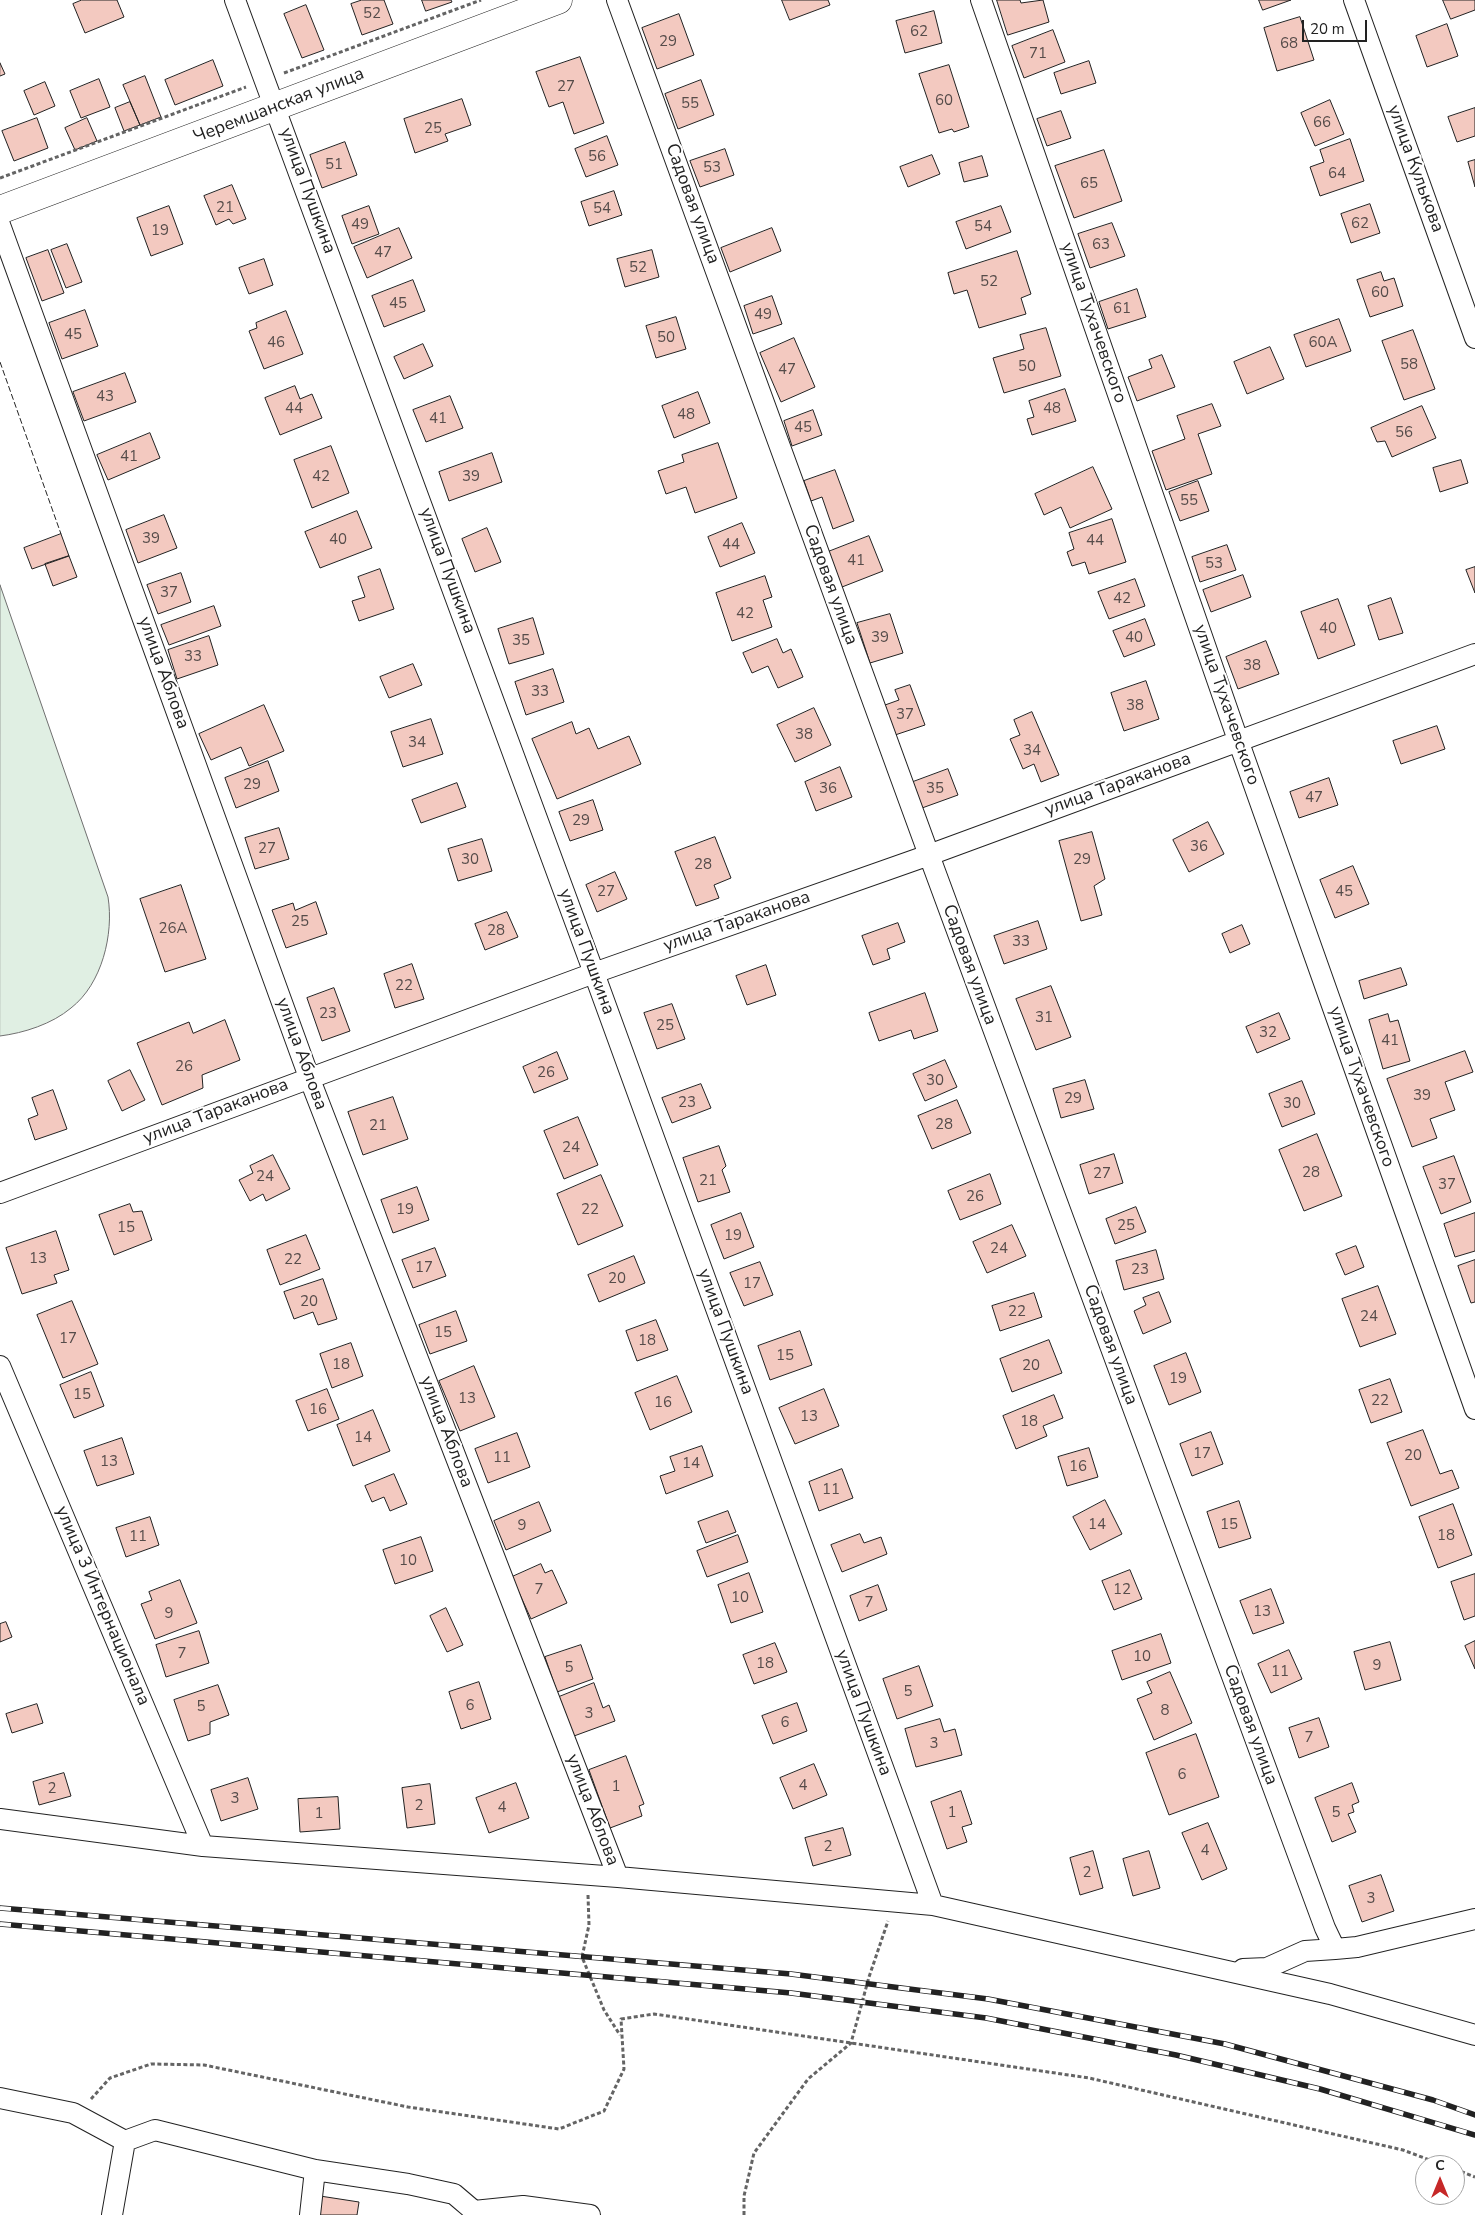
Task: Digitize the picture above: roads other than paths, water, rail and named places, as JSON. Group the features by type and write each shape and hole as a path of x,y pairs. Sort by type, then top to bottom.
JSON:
{"main road":[{"name":"Черемшанская улица","path":"0,210 558,0"}],"street":[{"name":"улица Пушкина","path":"235,0 594,973 933,1905"},
{"name":"Садовая улица","path":"617,0 929,855 1335,1949"},
{"name":"улица Тухачевского","path":"981,0 1238,740 1475,1409"},
{"name":"улица Кулькова","path":"1354,0 1475,338"},
{"name":"улица Аблова","path":"0,225 309,1077 618,1877"},
{"name":"улица Тараканова","path":"0,1193 309,1077 594,973 929,855 1475,654"},
{"name":"улица 3 Интернационала","path":"0,1366 203,1846"},
{"path":"0,1819 203,1846 584,1874 933,1905 1330,1994 1475,2035"},
{"path":"1223,1970 1268,1968 1305,1951 1357,1947 1475,1919"},
{"path":"0,2098 73,2113 125,2141 156,2130 315,2170 408,2184 454,2194 474,2213 523,2206 590,2215"},
{"path":"112,2215 125,2141"},
{"path":"310,2215 315,2170"}],"railway":[{"path":"0,1908 791,1974 988,1999 1225,2044 1433,2100 1475,2115"},
{"path":"0,1924 791,1993 986,2018 1176,2055 1320,2089 1475,2135"}]}
